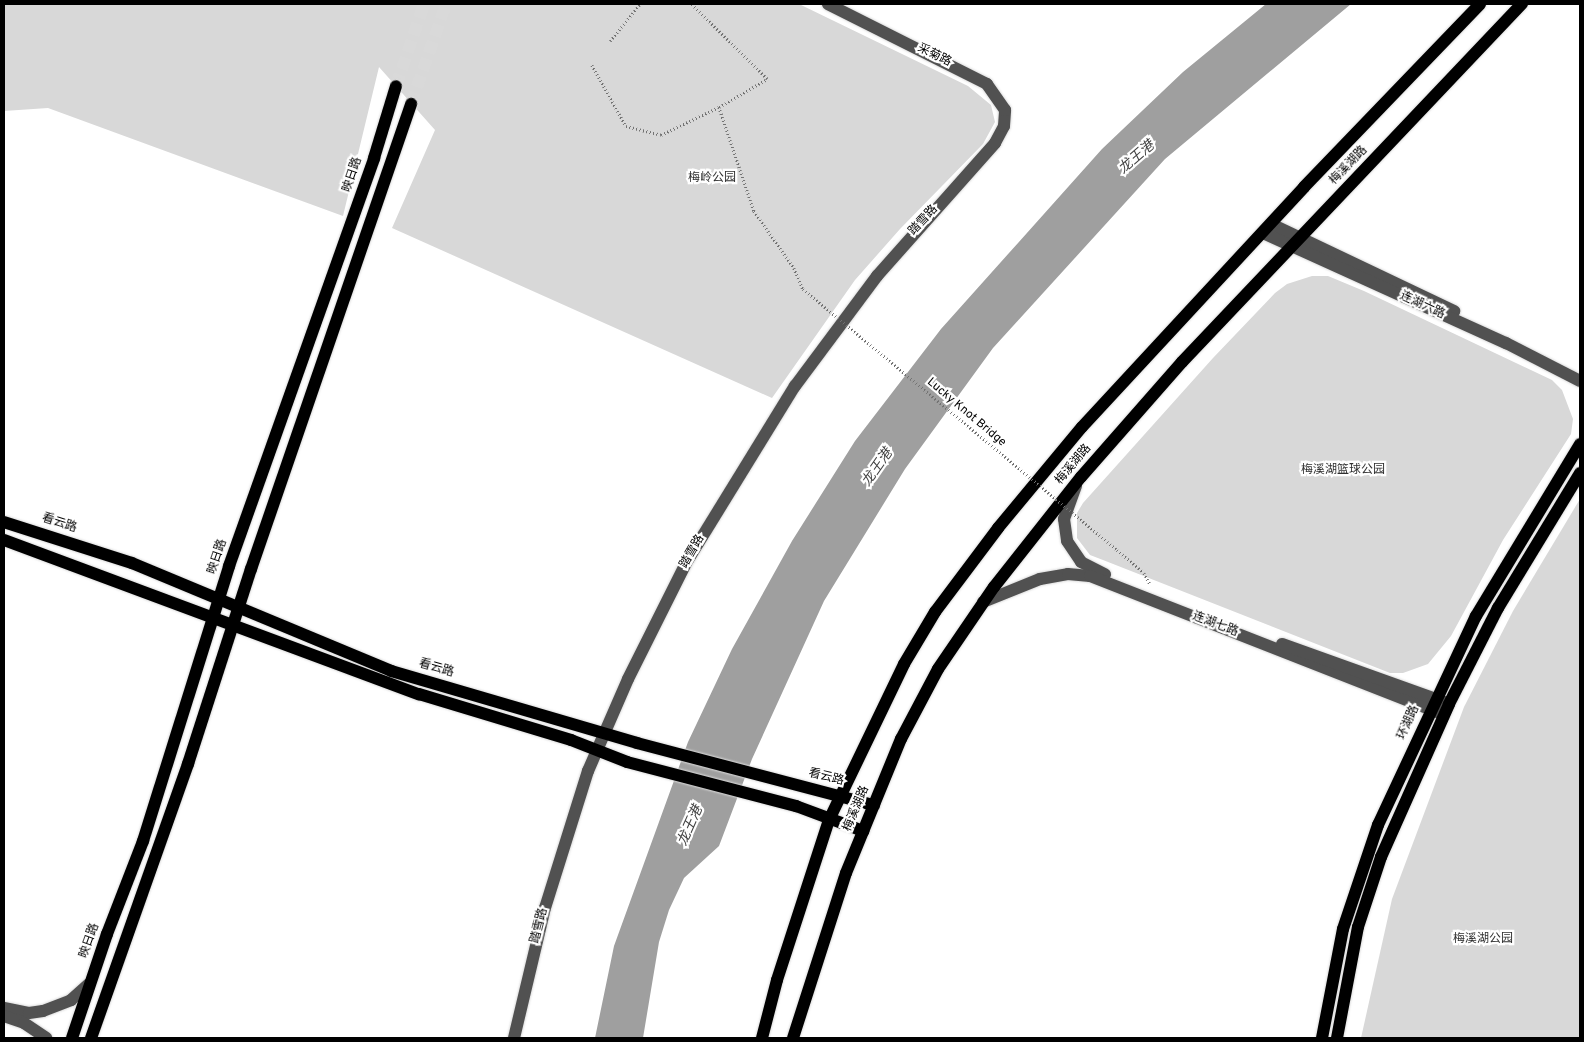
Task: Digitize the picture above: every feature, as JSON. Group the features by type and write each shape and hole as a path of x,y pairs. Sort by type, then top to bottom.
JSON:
{"main road":[{"name":"梅溪湖路","path":"762,1038 777,980 829,820 904,664 936,612 972,562 1082,427 1267,228 1480,4"},
{"name":"梅溪湖路","path":"794,1038 817,960 863,831 901,739 938,669 984,602 1081,477 1182,362 1522,4"},
{"name":"映日路","path":"72,1038 89,984 143,841 218,600 374,158 396,86"},
{"path":"91,1038 188,764 239,608 411,104"},
{"name":"环湖路","path":"1322,1038 1335,960 1365,857 1432,704 1492,587 1580,444"},
{"path":"1337,1038 1358,927 1382,857 1447,709 1498,608 1580,473"},
{"name":"看云路","path":"4,522 132,562 218,600 392,671 637,742 874,805"},
{"path":"4,540 419,694 627,762 796,806 829,820 863,831"}],"street":[{"name":"采菊路","path":"828,4 987,84 1005,110 1004,137"},
{"name":"采菊路","path":"844,4 991,80 1010,107 1004,137"},
{"name":"踏雪路","path":"514,1038 548,898 600,752 656,636 693,567 796,399 883,280 1004,137"},
{"name":"连湖六路","path":"1267,228 1580,372"},
{"name":"连湖六路","path":"1297,242 1580,381"},
{"name":"连湖七路","path":"1081,477 1064,519 1064,531 1074,553 1091,568 1432,704"},
{"name":"连湖七路","path":"984,602 1040,579 1068,574 1090,576 1447,709"},
{"name":"踏雪路","path":"521,1038 563,871 600,752"},
{"path":"4,1008 29,1013 42,1011 71,1000 89,984"},
{"path":"4,1016 24,1022 46,1038"}],"path":[{"path":"610,40 640,4"},
{"path":"592,65 626,126 661,135 718,107 766,79 691,4"},
{"name":"Lucky Knot Bridge","path":"718,107 754,211 778,244 803,289 1144,573 1151,592"}],"green space":[{"name":"梅岭公园","path":"4,4 799,4 968,86 991,105 995,122 983,144 900,229 855,280 772,398 392,228 435,130 379,67 343,216 48,108 4,111"},
{"name":"梅溪湖篮球公园","path":"1312,276 1328,276 1364,291 1552,380 1562,390 1573,419 1571,434 1503,540 1451,636 1428,664 1403,673 1390,673 1090,555 1077,538 1077,513 1083,503 1213,358 1275,293 1287,284"},
{"name":"梅溪湖公园","path":"1580,499 1580,1038 1361,1038 1392,899 1464,707 1513,611"}],"water":[{"name":"龙王港","path":"1266,4 1351,4 1165,159 993,348 905,469 824,601 752,759 719,846 684,878 669,910 659,942 643,1038 595,1038 614,946 688,742 732,649 792,541 855,441 941,329 1102,149 1183,72"}],"tunnel":[{"path":"396,86 424,4"},
{"path":"411,104 446,4"}]}
